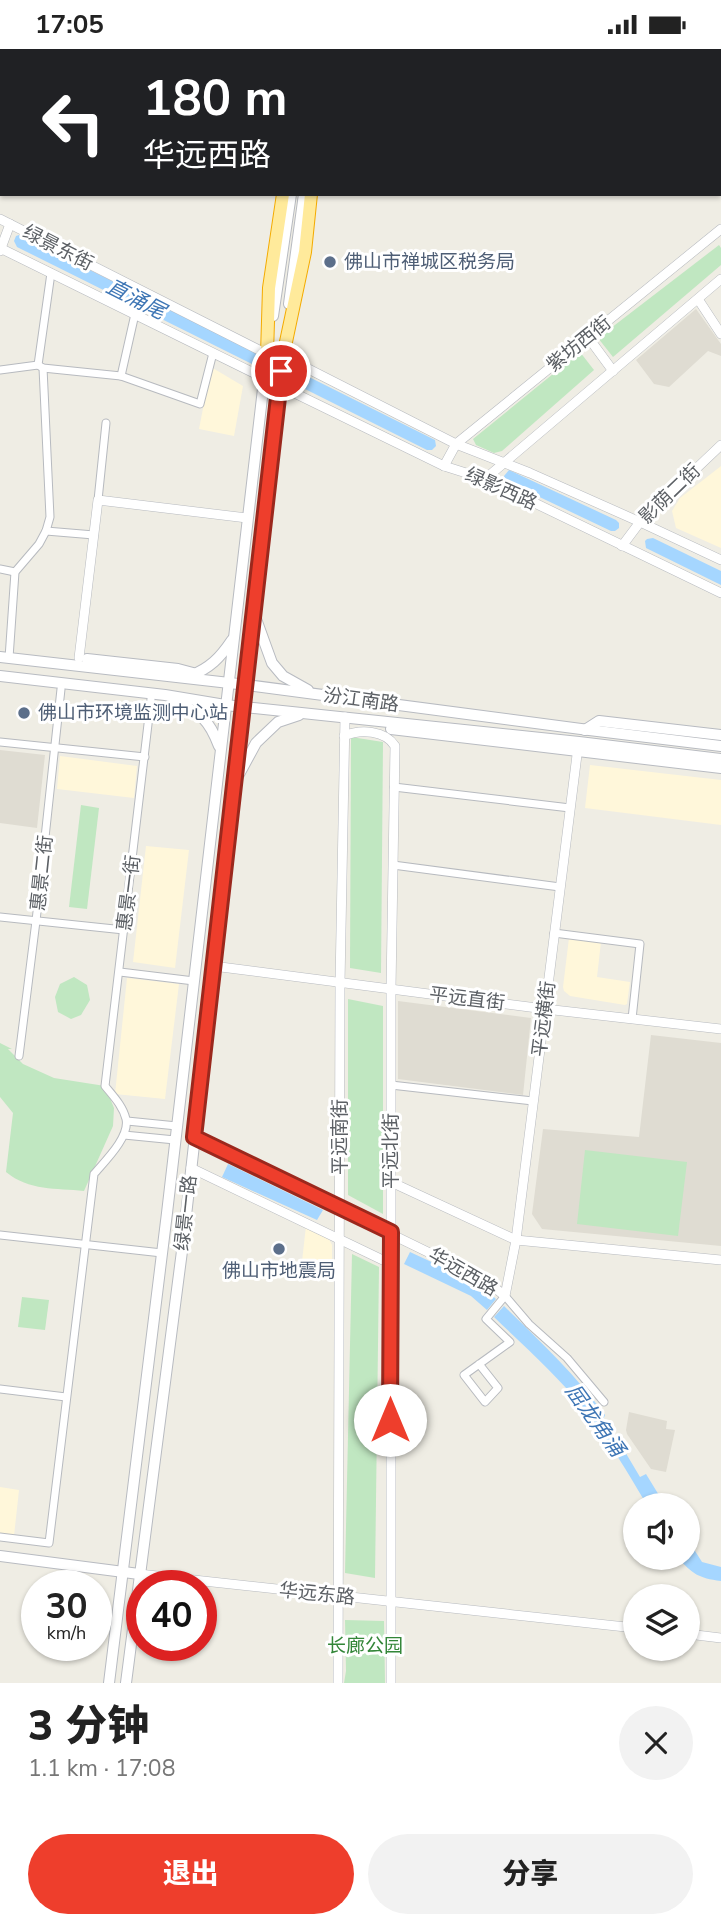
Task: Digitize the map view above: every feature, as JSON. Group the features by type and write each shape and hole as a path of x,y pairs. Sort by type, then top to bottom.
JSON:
{"highway":[{"path":"267,354 269,288 283,196"},
{"path":"283,356 305,252 311,196"}],"main road":[{"name":"绿景一路","path":"109,1683 264,378 291,196"},
{"name":"绿景一路","path":"140,1570 182,1251 293,266 304,196"},
{"path":"255,615 272,663 283,676 313,694"},
{"path":"5,653 177,669 191,676 205,670 220,658 233,637"},
{"name":"汾江南路","path":"5,653 585,730 621,729 721,746"},
{"path":"0,676 61,689 177,702"},
{"path":"0,682 16,681 165,695 200,715 212,726 220,748"},
{"name":"汾江南路","path":"165,695 225,705 310,713 345,725 681,759 721,759"},
{"path":"234,783 256,743 278,722 310,713"},
{"path":"289,718 578,747"},
{"path":"621,729 721,735"},
{"path":"681,759 721,768"},
{"name":"华远东路","path":"0,1556 126,1572"},
{"name":"绿景一路","path":"126,1683 129,1661"}],"street":[{"name":"绿景东街","path":"0,219 267,354"},
{"path":"0,249 10,224"},
{"name":"紫坊西街","path":"444,466 456,444 721,229"},
{"name":"绿景东街","path":"0,249 264,378"},
{"path":"5,653 15,572 39,544 50,517 41,366 51,273"},
{"path":"485,479 721,279"},
{"path":"698,299 721,334"},
{"path":"121,376 135,314"},
{"path":"588,337 613,371"},
{"path":"0,370 41,366 121,376 200,404 213,353"},
{"name":"绿影西路","path":"283,356 456,444 530,473 721,560"},
{"name":"绿影西路","path":"280,386 444,466 485,479 721,593"},
{"path":"79,658 106,423"},
{"name":"影荫二街","path":"622,546 640,522 721,445"},
{"path":"98,500 247,518"},
{"path":"46,530 94,535"},
{"path":"0,569 15,572"},
{"name":"惠景二街","path":"19,1056 37,921 61,689"},
{"name":"惠景一街","path":"127,1121 121,1105 105,1086 150,699"},
{"path":"345,725 359,732 380,734 395,746"},
{"name":"平远南街","path":"338,1683 340,983 345,725"},
{"name":"平远北街","path":"391,1683 391,989 395,730"},
{"path":"0,741 145,757"},
{"name":"平远横街","path":"505,1296 516,1240 578,747"},
{"path":"394,787 570,808"},
{"path":"393,865 560,887"},
{"path":"0,917 124,930"},
{"path":"554,933 640,944 632,1019"},
{"name":"平远直街","path":"213,966 721,1029"},
{"path":"120,972 194,981"},
{"path":"391,1085 533,1101"},
{"path":"0,1537 49,1543 94,1174 124,1136 127,1121 177,1126"},
{"path":"124,1136 175,1140"},
{"name":"华远西路","path":"194,1137 485,1280 505,1296"},
{"path":"191,1168 391,1263"},
{"path":"391,1182 516,1240 721,1260"},
{"path":"0,1235 162,1252"},
{"path":"479,1364 498,1388 485,1402 464,1375 479,1364 510,1342 486,1319 505,1296 529,1324 567,1358 604,1402"},
{"path":"0,1389 66,1397"},
{"name":"华远东路","path":"217,1583 623,1627"},
{"path":"700,1635 721,1638"}],"shaded area":[{"path":"696,309 721,344 721,356 708,351 669,387 654,384 636,360"},
{"path":"211,367 243,386 234,436 199,429"},
{"path":"721,466 721,548 676,528 672,511 680,498"},
{"path":"0,750 45,755 37,828 0,823"},
{"path":"60,756 137,766 134,798 57,789"},
{"path":"590,765 721,780 721,825 585,808"},
{"path":"146,846 189,850 175,968 133,962"},
{"path":"569,938 601,942 597,977 630,982 627,1004 570,996 564,991"},
{"path":"127,978 179,984 165,1099 115,1094"},
{"path":"398,1001 531,1018 523,1095 398,1079"},
{"path":"651,1035 721,1043 721,1246 542,1229 532,1214 543,1129 639,1137"},
{"path":"306,1226 329,1239 332,1245 332,1272 301,1270"},
{"path":"629,1412 667,1421 666,1429 675,1430 666,1472 651,1469 627,1434"},
{"path":"0,1487 19,1490 14,1536 0,1534"}],"green space":[{"path":"719,245 721,265 613,357 598,338"},
{"path":"580,352 594,370 502,451 494,453 476,445 473,439"},
{"path":"351,737 383,742 381,973 350,968"},
{"path":"81,805 99,808 87,909 69,907"},
{"path":"74,977 87,985 90,1000 81,1015 71,1019 58,1012 55,997 60,984"},
{"path":"348,999 383,1006 383,1214 348,1195"},
{"path":"0,1043 12,1049 8,1049 23,1064 54,1078 105,1086 114,1108 113,1126 84,1191 33,1186 6,1172 13,1113 0,1097"},
{"path":"585,1150 687,1162 678,1236 577,1224"},
{"name":"长廊公园","path":"352,1254 379,1267 375,1578 345,1573"},
{"path":"22,1297 49,1300 45,1330 18,1327"},
{"name":"长廊公园","path":"345,1620 384,1621 385,1683 344,1683"}],"water":[{"name":"直涌尾","path":"19,235 258,353 256,366 17,247 14,241"},
{"path":"297,371 435,440 436,446 427,450 295,384"},
{"path":"509,470 616,520 619,528 611,531 508,482 504,476"},
{"path":"653,538 721,571 721,585 646,548 645,541"},
{"path":"228,1164 323,1210 317,1220 222,1177"},
{"path":"410,1252 481,1285 496,1299 487,1310 471,1296 404,1264"},
{"name":"屈龙角涌","path":"504,1306 557,1359 594,1400 605,1415 603,1420 640,1477 646,1474 658,1493 640,1493 610,1444 575,1397 494,1317"},
{"path":"700,1559 702,1562 721,1567 721,1581 707,1578 691,1570 700,1570"}],"place":[{"name":"佛山市禅城区税务局","path":"330,262"},
{"name":"佛山市环境监测中心站","path":"24,713"},
{"name":"佛山市地震局","path":"279,1249"}],"route":[{"path":"281,371 194,1137 391,1232 390,1420"}]}
